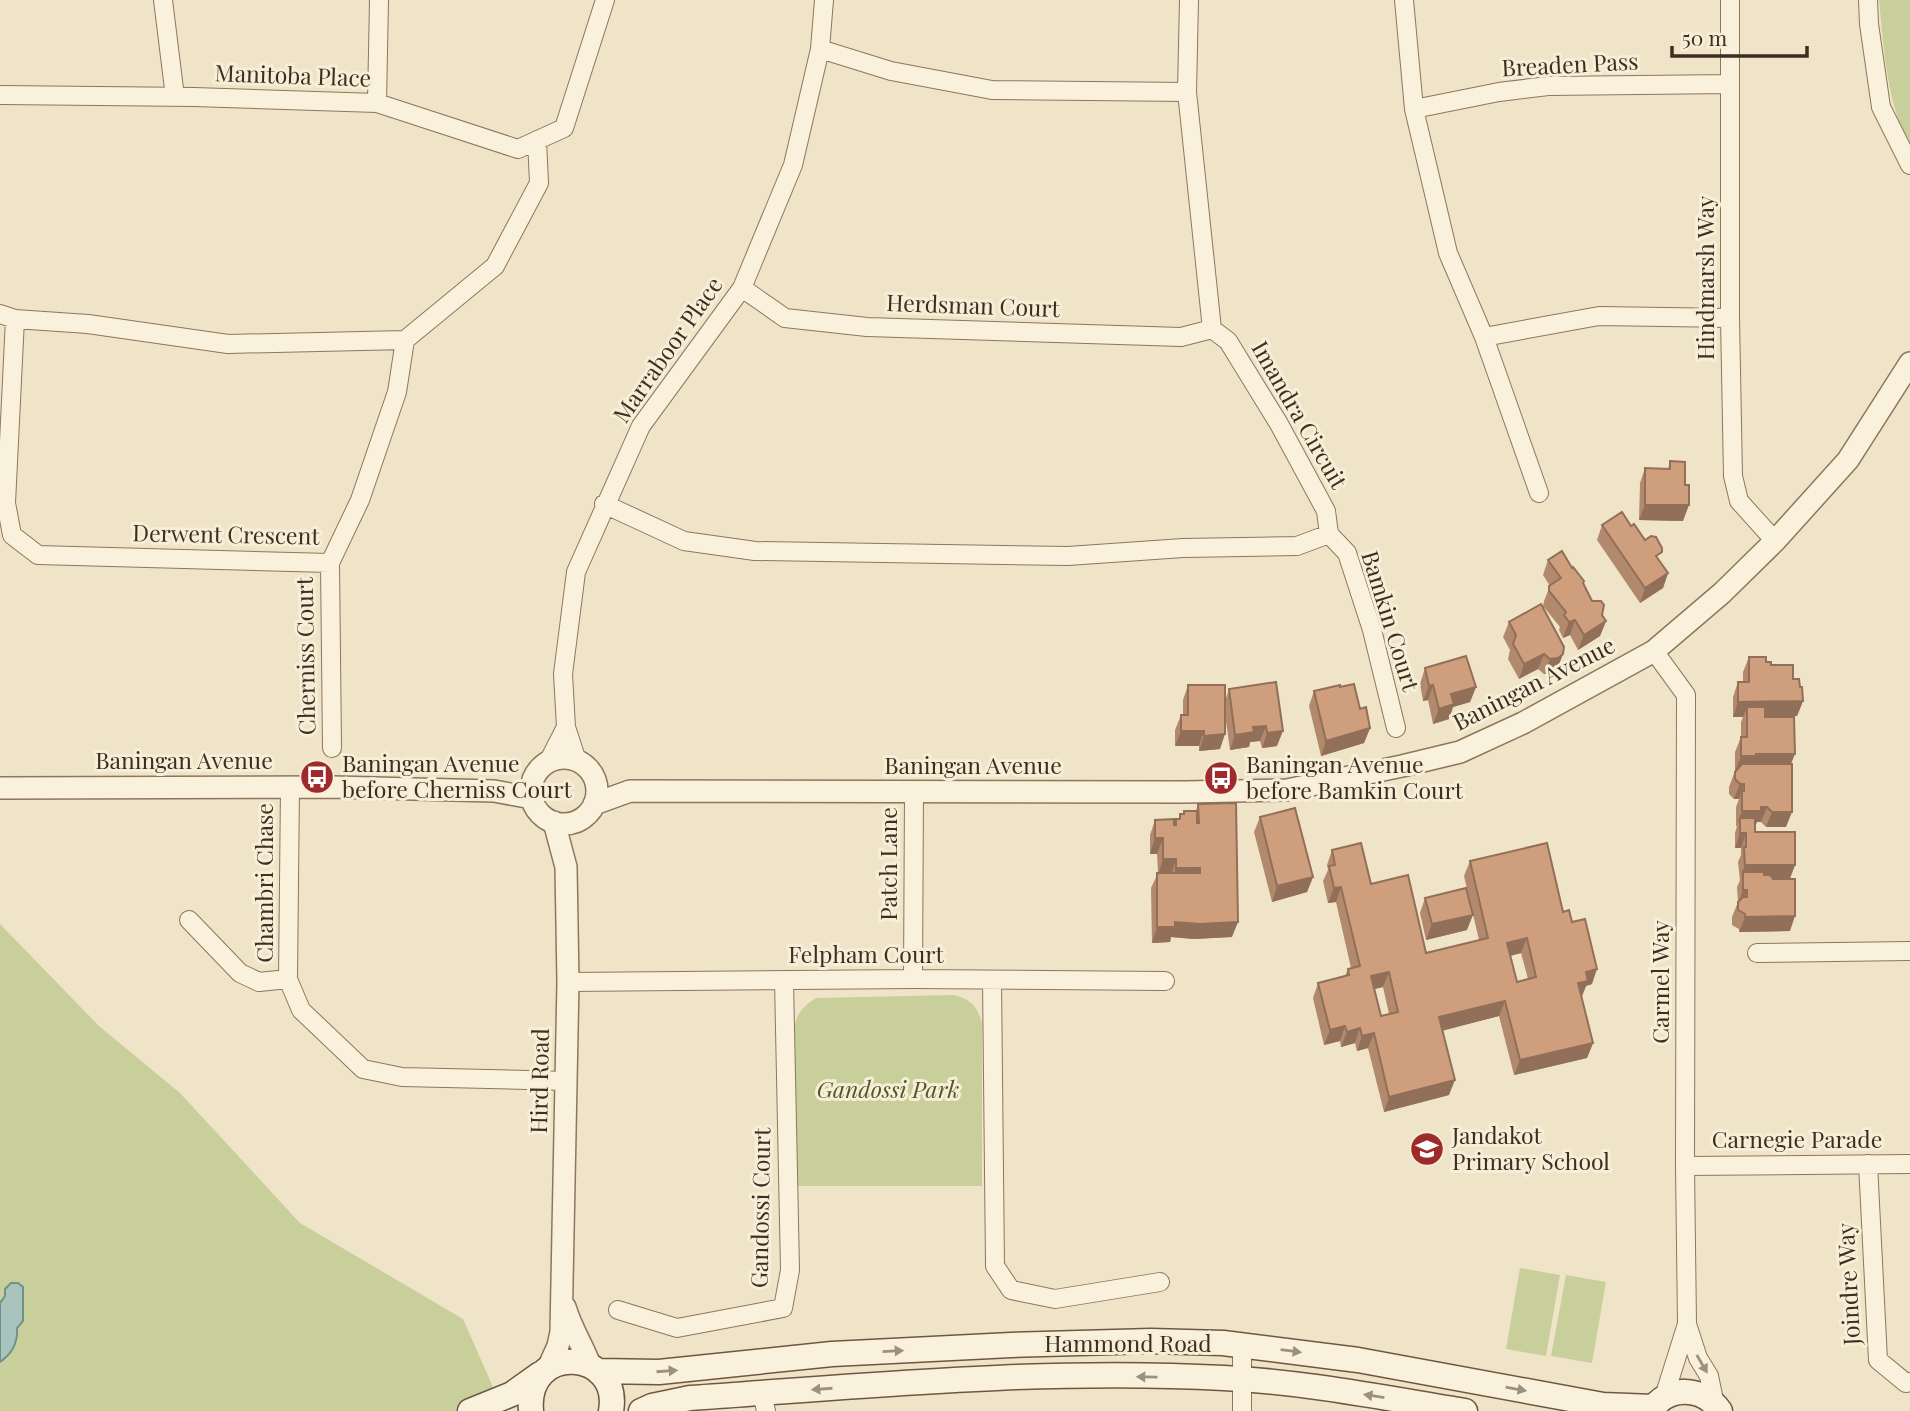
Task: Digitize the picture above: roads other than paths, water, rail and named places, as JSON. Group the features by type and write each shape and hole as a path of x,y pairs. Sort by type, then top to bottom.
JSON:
{"main road":[{"name":"Hammond Road","path":"545,1370 568,1361 594,1368 659,1372 832,1354 1150,1341 1242,1345 1358,1360 1602,1405 1656,1405 1679,1392 1692,1392 1704,1396 1719,1409"},
{"path":"594,1368 606,1381 611,1392 611,1411"},
{"path":"470,1411 512,1394 545,1370"},
{"path":"531,1411 530,1398 534,1385 545,1370"},
{"name":"Hammond Road","path":"641,1411 690,1398 764,1402 947,1381 1070,1377 1242,1380 1320,1387 1465,1411"}],"street":[{"path":"163,0 174,97"},
{"path":"377,103 379,0"},
{"name":"Manitoba Place","path":"0,94 377,103 518,149 564,128 605,0"},
{"name":"Marraboor Place","path":"577,761 566,727 563,674 576,572 640,426 742,288 793,165 820,49 824,0"},
{"path":"1189,0 1187,92 1212,330"},
{"path":"1404,0 1414,109 1447,253 1484,337 1539,494"},
{"name":"Hindmarsh Way","path":"1730,0 1733,476 1740,500 1775,541"},
{"path":"1868,0 1881,107 1910,165"},
{"path":"820,49 891,71 992,90 1187,92"},
{"name":"Breaden Pass","path":"1414,109 1499,92 1549,86 1730,83"},
{"path":"405,340 495,266 539,183 537,140"},
{"name":"Herdsman Court","path":"742,288 785,318 867,327 1181,337 1212,330"},
{"name":"Derwent Crescent","path":"8,316 88,324 228,344 405,340 393,404 360,500 330,563 38,555 12,536 6,503 8,316"},
{"path":"1484,337 1599,316 1730,318"},
{"name":"Imandra Circuit","path":"1212,330 1228,341 1279,424 1326,511 1329,534"},
{"name":"Baningan Avenue","path":"594,804 630,791 1186,792 1292,789 1460,752 1523,723 1654,651 1722,593 1775,541 1849,460 1910,363"},
{"path":"604,504 684,541 755,551 1068,556 1183,548 1297,545 1329,534"},
{"name":"Bamkin Court","path":"1329,534 1348,553 1372,630 1395,728"},
{"name":"Cherniss Court","path":"330,563 332,748"},
{"name":"Carmel Way","path":"1654,651 1686,695 1687,1324 1698,1358 1709,1376 1719,1409"},
{"path":"548,762 566,758 577,761 587,767 593,776 597,793 594,804 587,814 578,820 566,824 544,817 536,808 533,788 540,769 548,762 566,727"},
{"name":"Baningan Avenue","path":"593,776 630,791"},
{"name":"Baningan Avenue","path":"0,788 290,786 494,791 533,788"},
{"name":"Chambri Chase","path":"290,786 288,979 301,1010 363,1069 402,1077 567,1081"},
{"name":"Patch Lane","path":"913,979 914,792"},
{"name":"Hird Road","path":"566,867 578,820"},
{"name":"Hird Road","path":"545,1370 558,1346 562,1295 567,1081 566,867 554,822"},
{"name":"Chambri Chase","path":"189,920 240,973 260,982 288,979"},
{"path":"1757,953 1910,951"},
{"name":"Felpham Court","path":"568,982 913,979 1165,981"},
{"name":"Gandossi Court","path":"618,1310 677,1328 783,1308 790,1270 784,980"},
{"path":"992,980 995,1266 1011,1290 1055,1299 1160,1282"},
{"name":"Joindre Way","path":"1868,1164 1878,1360 1906,1382 1910,1382"},
{"name":"Carnegie Parade","path":"1685,1166 1910,1164"},
{"name":"Hird Road","path":"562,1295 572,1330 594,1368"},
{"name":"Carmel Way","path":"1656,1405 1687,1324"},
{"path":"1242,1345 1242,1411"}],"water":[{"path":"11,1283 18,1283 23,1287 23,1321 17,1328 13,1348 0,1362 0,1303 5,1296 5,1289"}],"place":[{"name":"Baningan Avenue before Cherniss Court","path":"317,777"},
{"name":"Baningan Avenue before Bamkin Court","path":"1221,778"},
{"name":"Jandakot Primary School","path":"1427,1149"}],"park label":[{"name":"Gandossi Park","path":"888,1090"}]}
